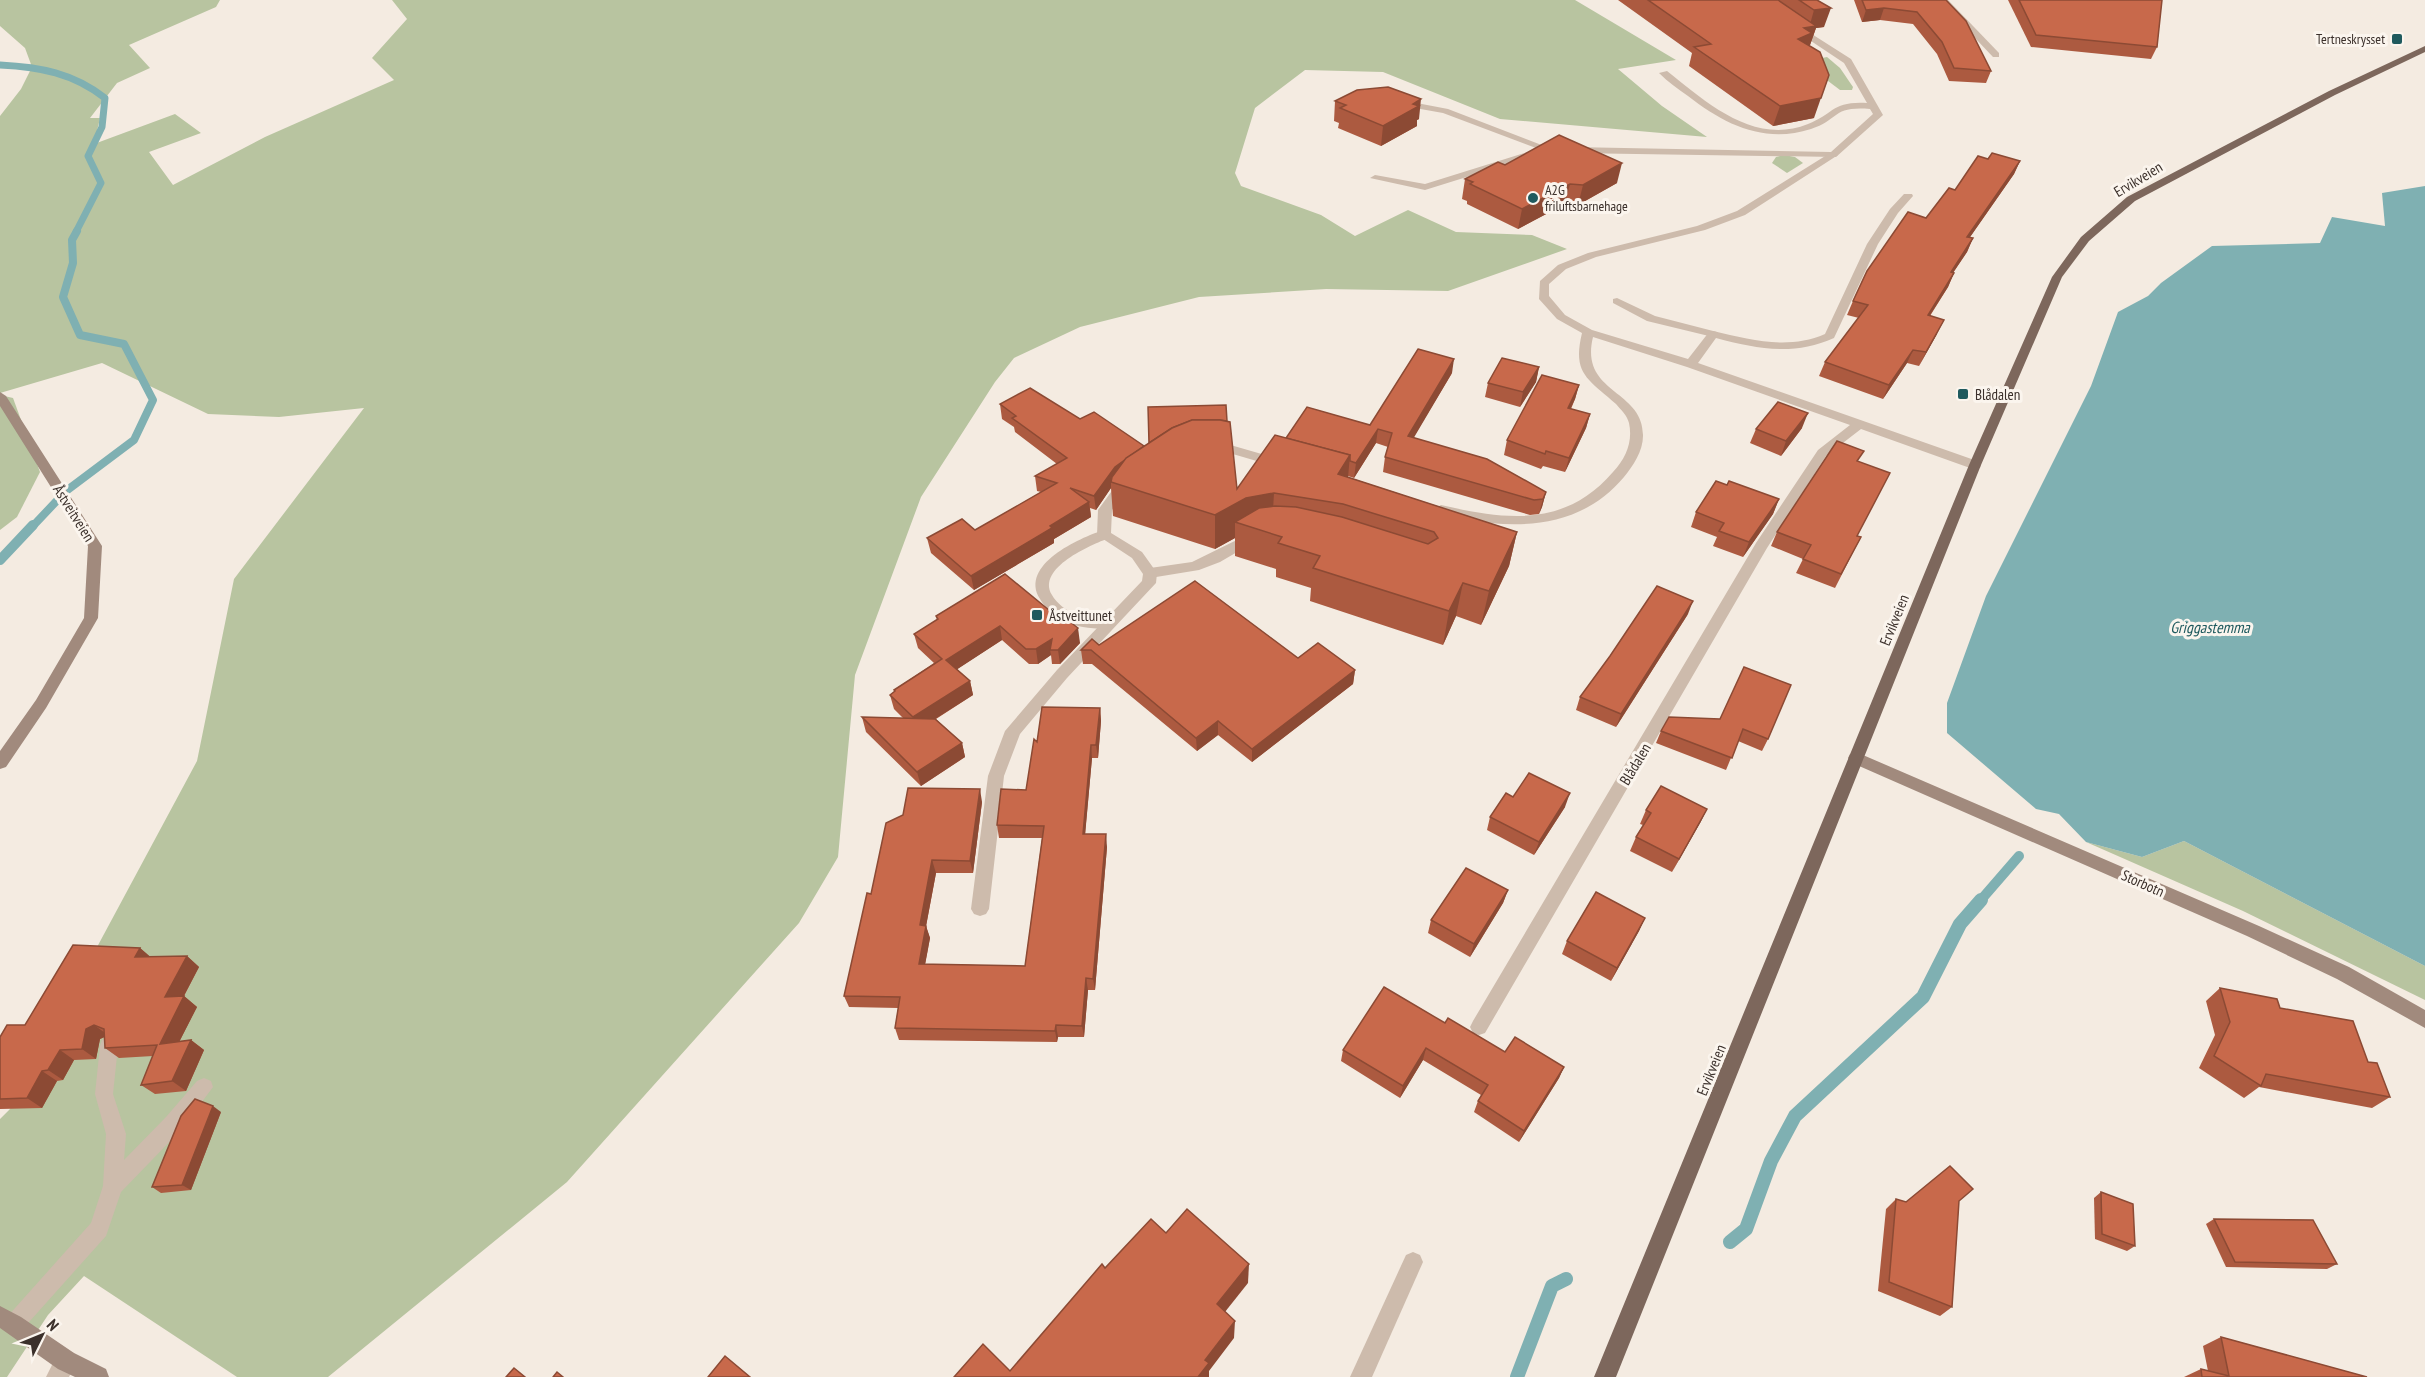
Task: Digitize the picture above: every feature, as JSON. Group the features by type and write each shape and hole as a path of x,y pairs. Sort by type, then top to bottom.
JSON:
{"main road":[{"name":"Ervikveien","path":"1605,1377 1975,465 2057,277 2085,239 2131,199 2423,47"}],"street":[{"path":"1943,0 1996,55"},
{"path":"1782,18 1848,61 1878,115 1833,155 1741,213 1701,228 1592,255 1562,267 1544,283 1543,297 1561,317 1588,332 1691,364 1975,465"},
{"path":"1664,73 1727,121 1760,131 1788,132 1807,128 1823,122 1844,106 1873,106"},
{"path":"1394,102 1416,104 1445,111 1547,149"},
{"path":"1375,178 1425,187 1547,149 1833,155"},
{"path":"1617,301 1635,313 1669,326 1758,345 1791,348 1816,344 1830,336 1877,236 1895,208 1908,196"},
{"path":"1678,320 1696,331"},
{"path":"1429,506 1486,520 1532,522 1568,513 1603,491 1629,463 1637,433 1628,409 1602,388 1583,365 1582,345 1588,332"},
{"path":"1691,364 1713,334"},
{"name":"Åstveitveien","path":"0,396 95,546 91,618 41,704 0,763"},
{"name":"Blådalen","path":"1479,1027 1761,546 1822,453 1861,423"},
{"path":"1198,447 1227,448 1294,468"},
{"path":"1104,535 1105,510 1122,486 1132,479"},
{"path":"1150,573 1194,567 1215,559 1256,536 1267,534"},
{"path":"980,909 996,777 1013,731 1062,674 1149,584 1150,573 1137,555 1104,535 1080,543 1053,560 1044,571 1043,591 1050,603 1069,618 1109,625"},
{"name":"Storbotn","path":"1856,758 2253,931 2343,973 2425,1020"},
{"path":"98,1377 62,1369 7,1320 99,1229 113,1186 116,1134 104,1094 109,1046"},
{"path":"113,1186 204,1088"},
{"path":"1361,1377 1413,1262"}],"green space":[{"path":"0,0 220,0 216,7 129,45 150,68 117,83 90,118 100,118 94,144 175,114 201,133 149,152 173,185 265,137 394,80 372,58 407,19 392,0 1575,0 1676,60 1618,69 1662,106 1707,137 1500,119 1383,72 1305,70 1255,108 1235,173 1241,186 1321,215 1355,236 1408,210 1456,232 1532,235 1567,249 1448,291 1326,289 1199,297 1080,327 1014,358 995,382 921,497 855,675 838,857 799,923 567,1182 328,1377 237,1377 84,1276 48,1315 7,1377 0,1377 0,1119 10,1109 197,761 234,579 364,408 279,417 208,414 102,363 0,393 0,116 21,89 32,67 25,48 0,26"},
{"path":"1827,57 1840,68 1853,87 1852,90 1840,90 1803,62"},
{"path":"1784,155 1795,157 1803,163 1787,173 1772,163 1776,157"},
{"path":"0,395 13,398 40,472 17,517 0,530"},
{"path":"2184,841 2425,966 2425,1000 2243,911 2086,842 2142,857"}],"water":[{"name":"Griggastemma","path":"2425,186 2425,966 2184,841 2142,857 2086,842 2059,814 2036,809 1947,733 1947,703 1986,596 2091,386 2118,312 2148,296 2161,283 2212,246 2320,243 2332,217 2385,226 2382,193"}],"building":[{"path":"1648,0 1778,0 1816,26 1804,28 1812,33 1798,39 1820,52 1829,75 1821,98 1780,106 1694,47 1711,44"},
{"path":"1799,0 1817,0 1831,8 1814,10"},
{"path":"1862,0 1946,0 1966,21 1991,71 1954,68 1942,42 1917,12 1884,8 1866,10"},
{"path":"2019,0 2162,0 2157,47 2036,35"},
{"path":"1388,87 1421,99 1413,104 1419,106 1383,126 1340,108 1346,105 1335,101 1357,90"},
{"path":"1559,135 1622,163 1583,185 1570,184 1522,209 1470,184 1473,182 1465,179 1498,162 1505,165"},
{"path":"1992,153 2020,161 1967,237 1973,238 1951,272 1954,273 1928,315 1944,320 1926,352 1913,350 1889,385 1825,362 1868,305 1853,301 1867,271 1908,212 1926,218 1949,188 1955,190 1978,156 1988,159"},
{"path":"1418,349 1454,359 1408,436 1487,459 1546,492 1543,499 1534,500 1385,457 1392,433 1378,429 1356,463 1350,461 1350,455 1286,438 1307,407 1370,425"},
{"path":"1502,358 1539,367 1523,392 1488,383"},
{"path":"1542,375 1579,385 1568,408 1590,414 1569,458 1546,451 1545,454 1507,440"},
{"path":"1030,388 1080,419 1094,412 1144,446 1115,467 1094,496 1070,488 1089,502 1050,526 1052,528 971,576 927,538 962,519 975,530 1057,483 1035,476 1067,458 1012,418 1016,416 1000,404"},
{"path":"1778,402 1808,413 1786,441 1756,429"},
{"path":"1226,405 1227,421 1192,420 1172,428 1149,443 1148,407"},
{"path":"1192,420 1230,422 1237,489 1275,435 1350,455 1338,474 1517,532 1489,591 1463,583 1449,611 1313,568 1320,556 1278,543 1282,537 1235,522 1259,508 1296,507 1342,517 1428,544 1438,538 1434,532 1343,504 1274,493 1246,498 1215,515 1111,482 1112,477 1126,458 1172,428"},
{"path":"1837,441 1864,451 1857,461 1890,473 1857,536 1861,537 1841,574 1803,559 1811,545 1777,532"},
{"path":"1716,481 1727,485 1729,481 1779,499 1749,542 1719,531 1724,523 1696,512"},
{"path":"1005,574 1055,615 1056,611 1078,628 1058,650 1050,650 1052,639 1036,649 1026,649 1000,626 946,660 970,681 913,717 890,695 894,690 942,659 914,634 938,619 936,616"},
{"path":"1195,581 1298,658 1318,643 1355,670 1252,749 1218,721 1196,738 1091,650 1081,650 1092,639 1099,645"},
{"path":"1657,586 1693,601 1621,714 1580,697 1610,656"},
{"path":"1744,667 1791,685 1768,739 1743,729 1732,758 1661,731 1669,717 1720,719"},
{"path":"1042,707 1100,708 1096,745 1091,745 1083,834 1106,834 1093,979 1086,978 1082,1026 1056,1025 1055,1031 895,1028 900,997 844,996 867,893 871,894 886,823 903,815 908,788 980,789 970,861 932,860 920,925 926,926 919,964 1025,966 1044,826 997,825 1001,789 1026,790"},
{"path":"862,717 935,719 962,743 917,772"},
{"path":"1529,773 1570,793 1539,842 1490,817 1506,793 1513,797"},
{"path":"1661,786 1707,809 1679,859 1636,837 1651,813 1646,810"},
{"path":"1466,868 1508,890 1474,944 1431,920"},
{"path":"1596,892 1645,918 1617,968 1567,941"},
{"path":"73,945 140,948 135,957 187,956 165,997 184,996 160,1044 191,1040 172,1081 141,1085 157,1045 105,1048 104,1029 94,1025 86,1029 82,1049 60,1050 48,1070 42,1071 27,1098 0,1099 0,1037 7,1025 25,1025"},
{"path":"1384,987 1445,1023 1448,1018 1505,1052 1515,1037 1564,1067 1524,1131 1478,1101 1488,1085 1426,1048 1403,1086 1343,1050"},
{"path":"2220,988 2277,999 2280,1008 2353,1021 2368,1062 2377,1063 2390,1097 2266,1074 2261,1086 2214,1056 2230,1022"},
{"path":"195,1099 213,1106 182,1185 152,1187 181,1116"},
{"path":"1950,1166 1973,1189 1959,1201 1952,1307 1889,1282 1896,1199 1906,1202"},
{"path":"2101,1192 2133,1204 2135,1246 2102,1234"},
{"path":"1187,1209 1249,1264 1217,1304 1235,1321 1205,1360 1209,1363 1198,1377 954,1377 983,1344 1010,1371 1102,1264 1105,1268 1151,1219 1166,1233"},
{"path":"2214,1219 2313,1220 2337,1264 2235,1262"},
{"path":"2221,1337 2367,1377 2202,1377 2201,1369 2229,1376"},
{"path":"725,1356 750,1377 708,1377"},
{"path":"514,1368 525,1377 506,1377"},
{"path":"557,1372 563,1377 553,1377"}],"waterway":[{"path":"0,65 29,67 56,73 93,89 105,98 102,127 88,156 101,183 76,232"},
{"path":"32,527 66,491 134,440 153,400 124,344 80,335 63,297 73,263 72,240 77,231"},
{"path":"0,560 33,525"},
{"path":"1980,901 2019,856"},
{"path":"1730,1242 1746,1229 1771,1161 1795,1116 1923,997 1960,924 1981,900"},
{"path":"1517,1377 1552,1286 1566,1279"}],"place":[{"name":"Tertneskrysset","path":"2397,39"},
{"name":"A2G friluftsbarnehage","path":"1533,198"},
{"name":"Blådalen","path":"1963,394"},
{"name":"Åstveittunet","path":"1037,615"}]}
